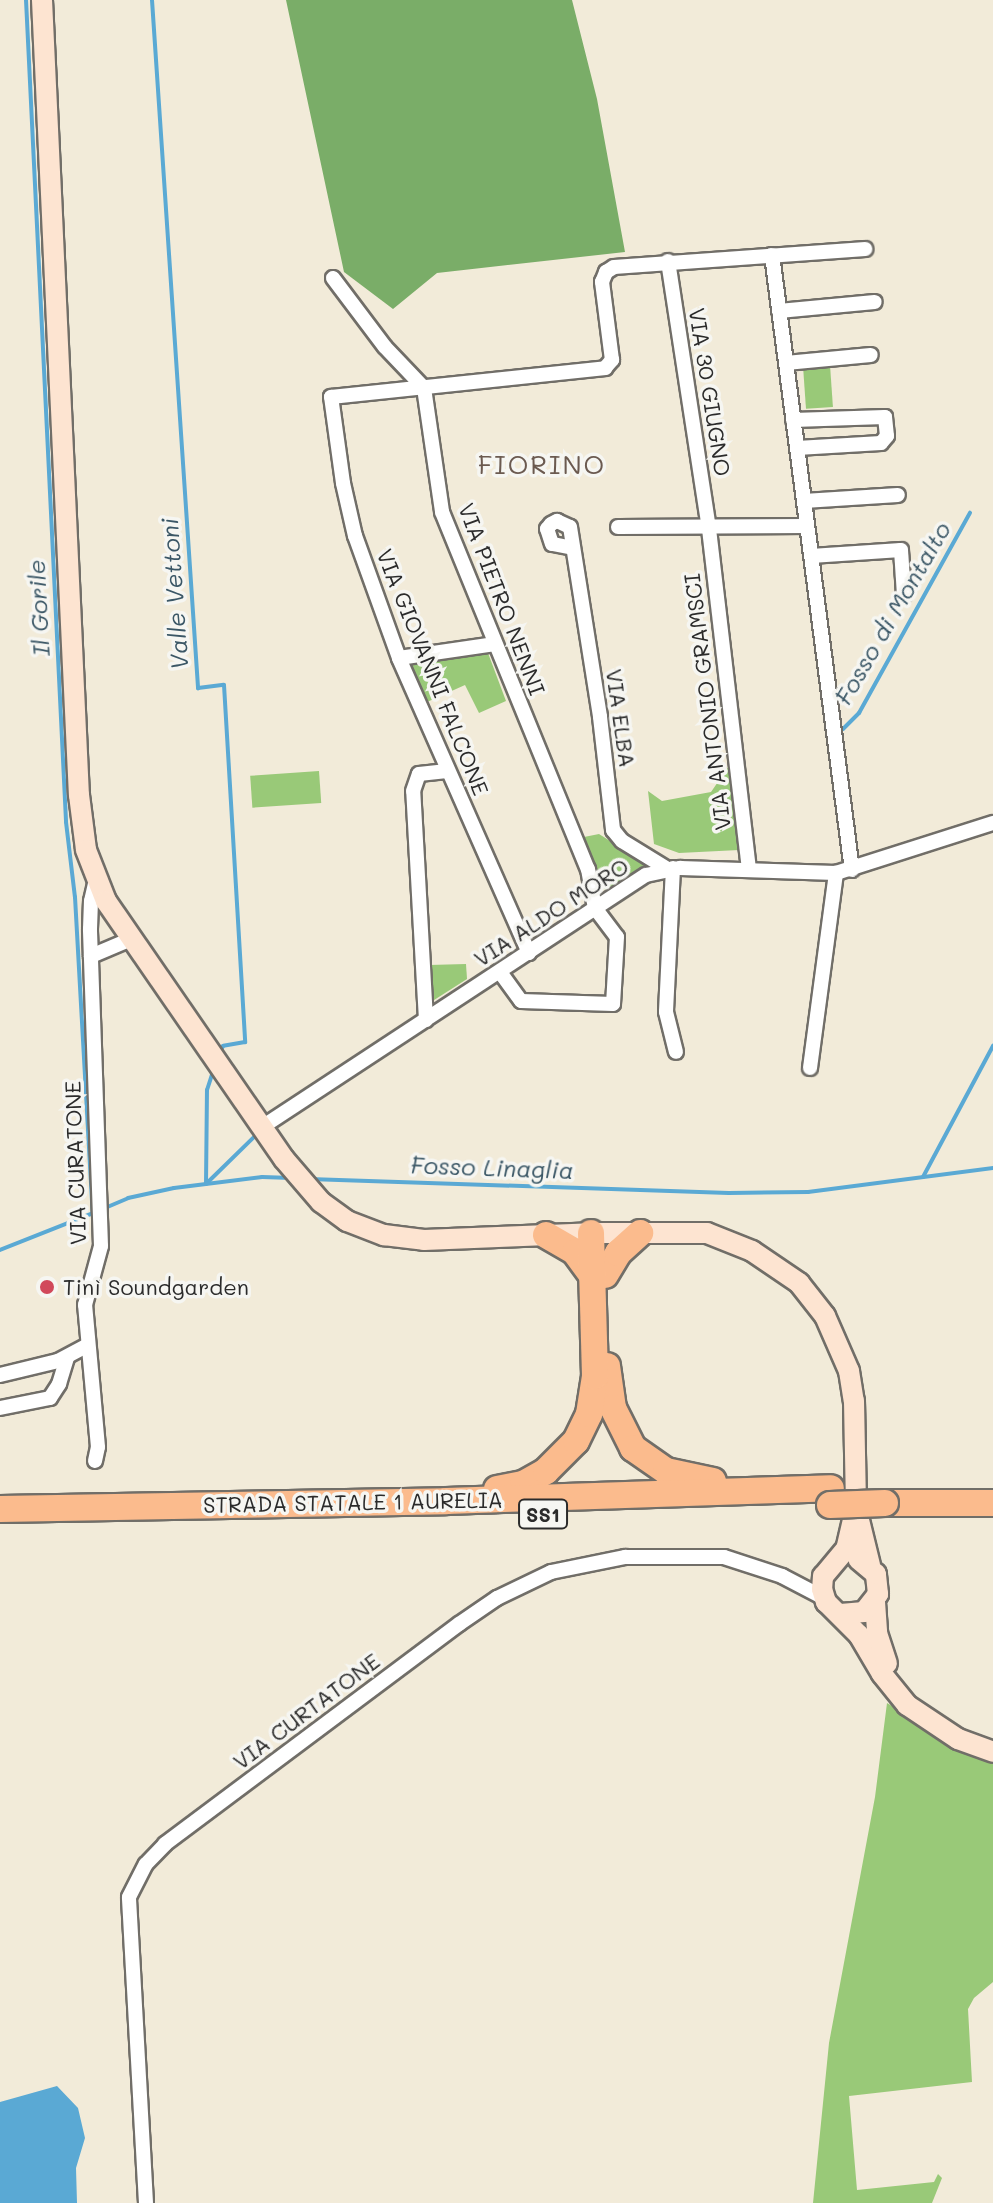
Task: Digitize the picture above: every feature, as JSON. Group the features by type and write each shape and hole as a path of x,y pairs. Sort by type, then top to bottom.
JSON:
{"highway":[{"path":"446,1501 457,1491 507,1488 531,1481 553,1466 576,1441 589,1414 595,1387 597,1233"},
{"path":"598,1275 640,1233"},
{"path":"546,1235 575,1252 598,1275 608,1382 613,1408 624,1435 639,1453 659,1467 690,1479 719,1481 739,1491"},
{"name":"STRADA STATALE 1 AURELIA","path":"0,1525 445,1517 839,1500 993,1487"},
{"name":"STRADA STATALE 1 AURELIA","path":"0,1509 446,1501 739,1491 839,1500"},
{"name":"STRADA STATALE 1 AURELIA","path":"885,1494 993,1503"}],"main road":[{"path":"42,0 79,795 84,842 96,880 131,939 284,1159 311,1193 347,1221 405,1239 694,1232 735,1242 784,1271 814,1300 837,1337 849,1371 854,1401 839,1500 846,1549 823,1576 824,1598 841,1614 907,1705 958,1739 993,1752"},
{"path":"839,1500 879,1584 875,1602 882,1652 901,1683 947,1723 993,1742"},
{"path":"839,1560 856,1558 870,1565"},
{"path":"841,1614 864,1612 875,1602"}],"street":[{"path":"333,278 385,347 424,388 610,365 602,282 606,272 614,267 865,249"},
{"path":"772,255 852,870"},
{"name":"VIA 30 GIUGNO","path":"668,261 709,529"},
{"path":"779,311 875,302"},
{"path":"786,363 871,355"},
{"name":"VIA GIOVANNI FALCONE","path":"424,388 331,397 343,483 355,536 399,658 529,953"},
{"name":"VIA PIETRO NENNI","path":"424,388 442,512 588,869 595,908"},
{"path":"793,420 885,417 887,436 881,443 797,448"},
{"path":"804,501 898,495"},
{"path":"618,527 709,529 807,526"},
{"name":"VIA ANTONIO GRAMSCI","path":"709,529 749,870"},
{"name":"VIA ELBA","path":"573,548 613,830 622,841 669,868"},
{"path":"811,556 901,550 904,595"},
{"path":"399,658 495,644"},
{"path":"426,1020 413,791 419,774 447,771"},
{"name":"VIA ALDO MORO","path":"262,1127 646,875 669,868 836,873 993,823"},
{"path":"669,868 666,1012 676,1052"},
{"path":"810,1068 836,873"},
{"name":"VIA CURATONE","path":"95,1461 98,1447 85,1305 101,1253 91,956 91,901 96,880"},
{"path":"500,972 521,1001 613,1004 617,937 595,908"},
{"path":"91,956 131,939"},
{"path":"0,1375 67,1357 88,1345"},
{"path":"0,1408 50,1398 59,1384 67,1357"},
{"name":"VIA CURTATONE","path":"146,2203 129,1897 146,1864 165,1844 459,1624 497,1598 551,1572 625,1557 724,1557 782,1576 824,1598"}],"green space":[{"path":"286,0 572,0 597,99 625,252 437,273 393,309 344,272"},
{"path":"830,365 833,407 806,409 803,367"},
{"path":"488,653 506,701 479,713 465,685 427,702 410,663"},
{"path":"731,763 739,850 679,853 654,844 648,791 662,801 711,792"},
{"path":"319,771 321,803 252,808 250,776"},
{"path":"599,834 645,863 643,868 607,890 599,887 584,837"},
{"path":"466,964 467,979 431,1002 429,965"},
{"path":"887,1703 963,1749 993,1760 993,1982 974,1998 968,2009 972,2082 849,2096 857,2190 934,2182 938,2174 942,2178 932,2203 813,2203 829,2043 875,1797"}],"water":[{"path":"57,2086 78,2108 85,2138 76,2168 77,2203 0,2203 0,2102"}],"waterway":[{"name":"Il Gorile","path":"26,0 66,822 75,897 93,1214"},
{"name":"Valle Vettoni","path":"152,0 198,688 224,685 245,1042 223,1046 220,1052"},
{"name":"Fosso di Montalto","path":"843,729 859,713 970,513"},
{"path":"923,1177 993,1046"},
{"name":"Valle Vettoni","path":"206,1184 207,1090 214,1068"},
{"name":"Fosso di Montalto","path":"208,1182 255,1136"},
{"name":"Fosso Linaglia","path":"309,1179 729,1193 808,1192 993,1168"},
{"name":"Fosso Linaglia","path":"105,1208 128,1198 174,1188 262,1177 292,1178"},
{"name":"Fosso Linaglia","path":"0,1250 93,1213"}],"place":[{"name":"Tinì Soundgarden","path":"47,1287"}],"district":[{"name":"FIORINO","path":"542,465"}]}
